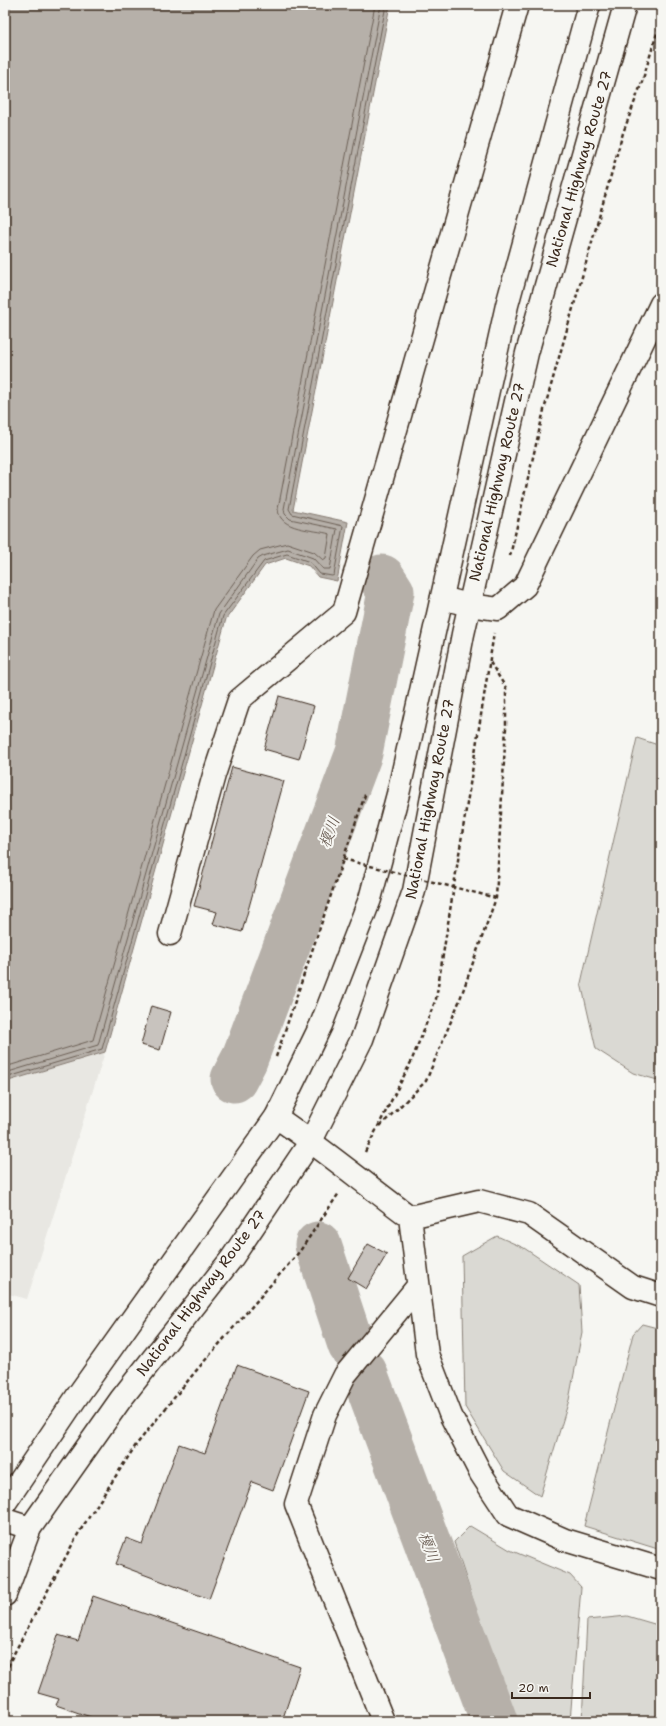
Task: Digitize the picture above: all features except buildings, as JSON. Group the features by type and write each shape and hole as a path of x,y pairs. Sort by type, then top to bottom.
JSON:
{"main road":[{"path":"170,934 214,775 239,700 344,612 517,5"},
{"name":"National Highway Route 27","path":"5,1503 78,1395 276,1117 321,1025 370,899 398,794 507,305 589,5"},
{"name":"National Highway Route 27","path":"5,1595 30,1528 121,1399 232,1258 311,1141 362,1039 414,890 469,605 527,352 625,5"},
{"path":"442,598 469,605 498,609 525,586 661,304"},
{"path":"276,1117 311,1141 410,1217 427,1354 451,1416 481,1474 508,1515 565,1540 661,1569"},
{"path":"410,1217 478,1200 530,1214 633,1287 661,1296"},
{"path":"382,1721 296,1504 324,1415 345,1375 418,1286"},
{"path":"5,1520 30,1528"}],"path":[{"path":"509,563 546,403 623,133 642,82 661,20"},
{"path":"378,1128 426,1082 459,1002 496,898 506,727 506,688 490,662"},
{"path":"276,1057 366,792"},
{"path":"343,858 496,898"}],"shaded area":[{"path":"637,738 661,746 661,1081 633,1073 596,1049 581,983"},
{"path":"105,1052 27,1299 5,1293 5,1082"},
{"path":"497,1236 524,1248 579,1285 582,1332 569,1400 540,1496 504,1471 465,1407 462,1256"},
{"path":"642,1324 661,1329 661,1550 584,1526 633,1334"},
{"path":"470,1526 510,1550 570,1575 581,1587 570,1721 513,1721 454,1542"},
{"path":"627,1616 661,1626 661,1721 582,1721 587,1620"}],"water":[{"path":"5,5 390,5 293,510 348,522 337,581 318,577 309,566 286,558 265,565 226,619 105,1052 5,1082"}],"waterway":[{"name":"榎川","path":"234,1079 244,1060 359,753 391,592 382,578"},
{"name":"榎川","path":"318,1245 351,1345"},
{"name":"榎川","path":"364,1373 494,1721"}]}
